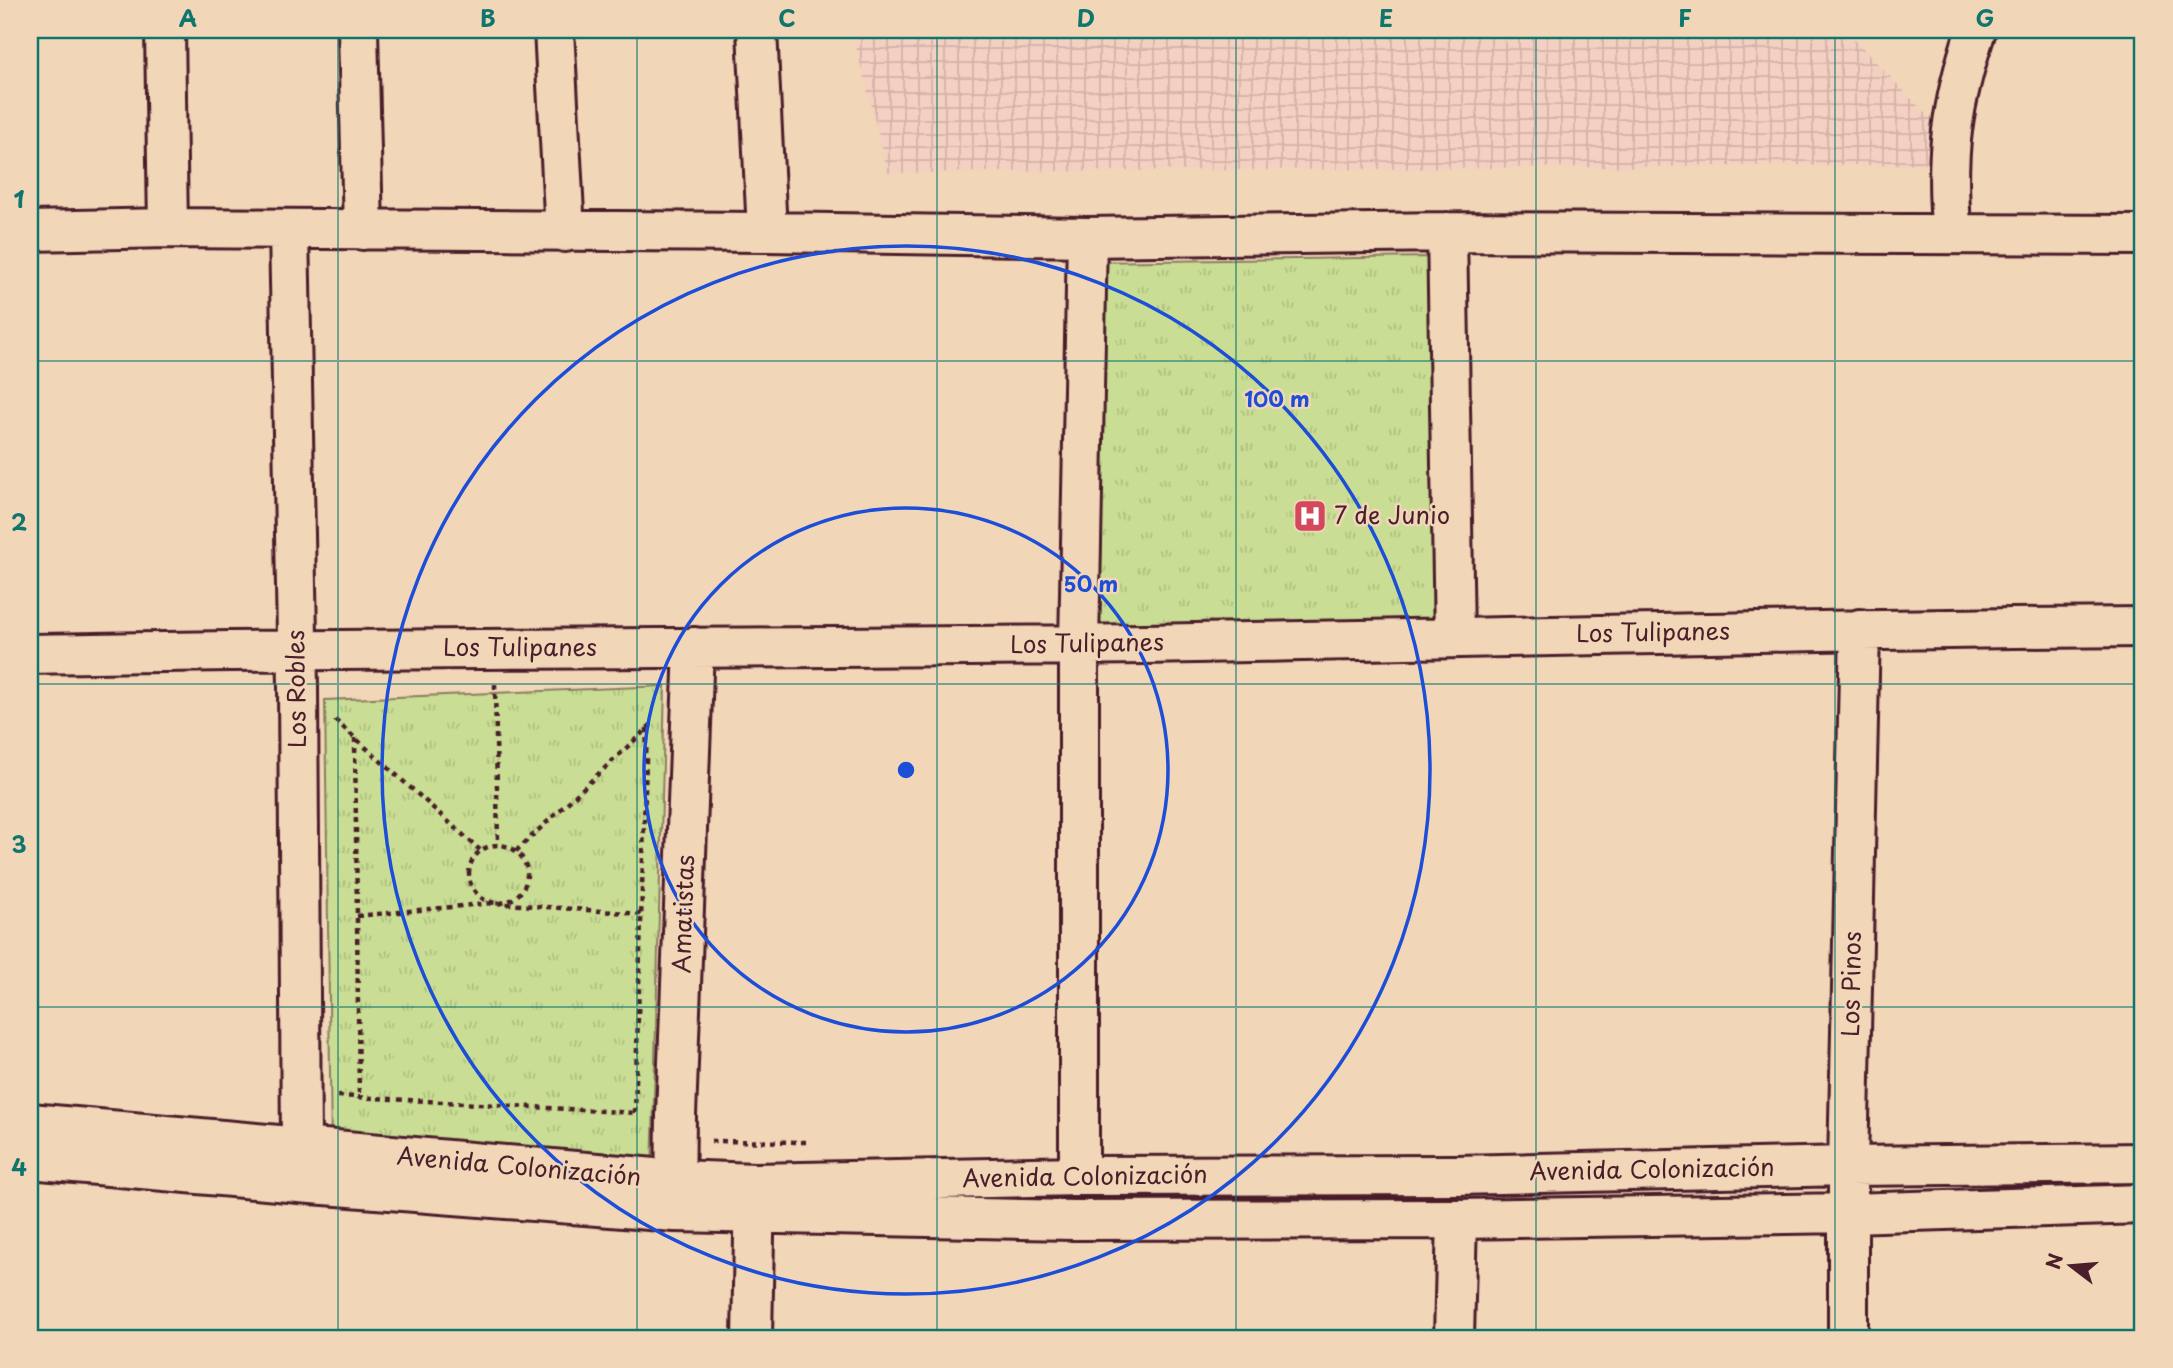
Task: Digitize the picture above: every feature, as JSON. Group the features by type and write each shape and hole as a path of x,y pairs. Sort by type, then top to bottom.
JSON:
{"street":[{"path":"165,30 168,228"},
{"path":"358,30 363,230"},
{"path":"554,30 565,232"},
{"path":"757,30 767,232"},
{"path":"1952,234 1948,164 1951,128 1964,64 1976,30"},
{"path":"30,231 168,228 1087,237 1447,232 2143,235"},
{"name":"Los Robles","path":"289,230 298,687 301,1148"},
{"path":"1447,232 1454,638"},
{"path":"1079,1176 1079,645 1087,237"},
{"name":"Los Tulipanes","path":"30,654 296,649 1079,645 1860,629 2143,627"},
{"name":"Los Pinos","path":"1848,1338 1848,1166 1860,629"},
{"name":"Amatistas","path":"676,1196 676,1115 694,647"},
{"name":"Avenida Colonización","path":"30,1123 301,1148 676,1196"},
{"name":"Avenida Colonización","path":"30,1159 299,1183 755,1197 1073,1220 1457,1219 1849,1213 2143,1204"},
{"name":"Avenida Colonización","path":"755,1197 1079,1176 1456,1175 1848,1166 2143,1163"},
{"path":"752,1338 755,1197"},
{"path":"1454,1338 1457,1219"}],"path":[{"path":"495,649 498,844"},
{"path":"516,851 693,685"},
{"path":"298,687 480,850"},
{"path":"635,1113 647,728"},
{"path":"355,738 359,1099"},
{"path":"357,916 493,903 512,900 525,886 527,867 516,851 498,844 480,850 469,867 471,886 476,894 493,903 641,914"},
{"path":"299,1091 359,1099 676,1115"}],"shaded area":[{"path":"852,30 1845,30 1974,164 888,173"}],"green space":[{"path":"1429,257 1433,628 1095,633 1090,262"},
{"path":"665,686 652,1174 331,1147 325,700"}],"place":[{"name":"7 de Junio","path":"1310,516"}]}
